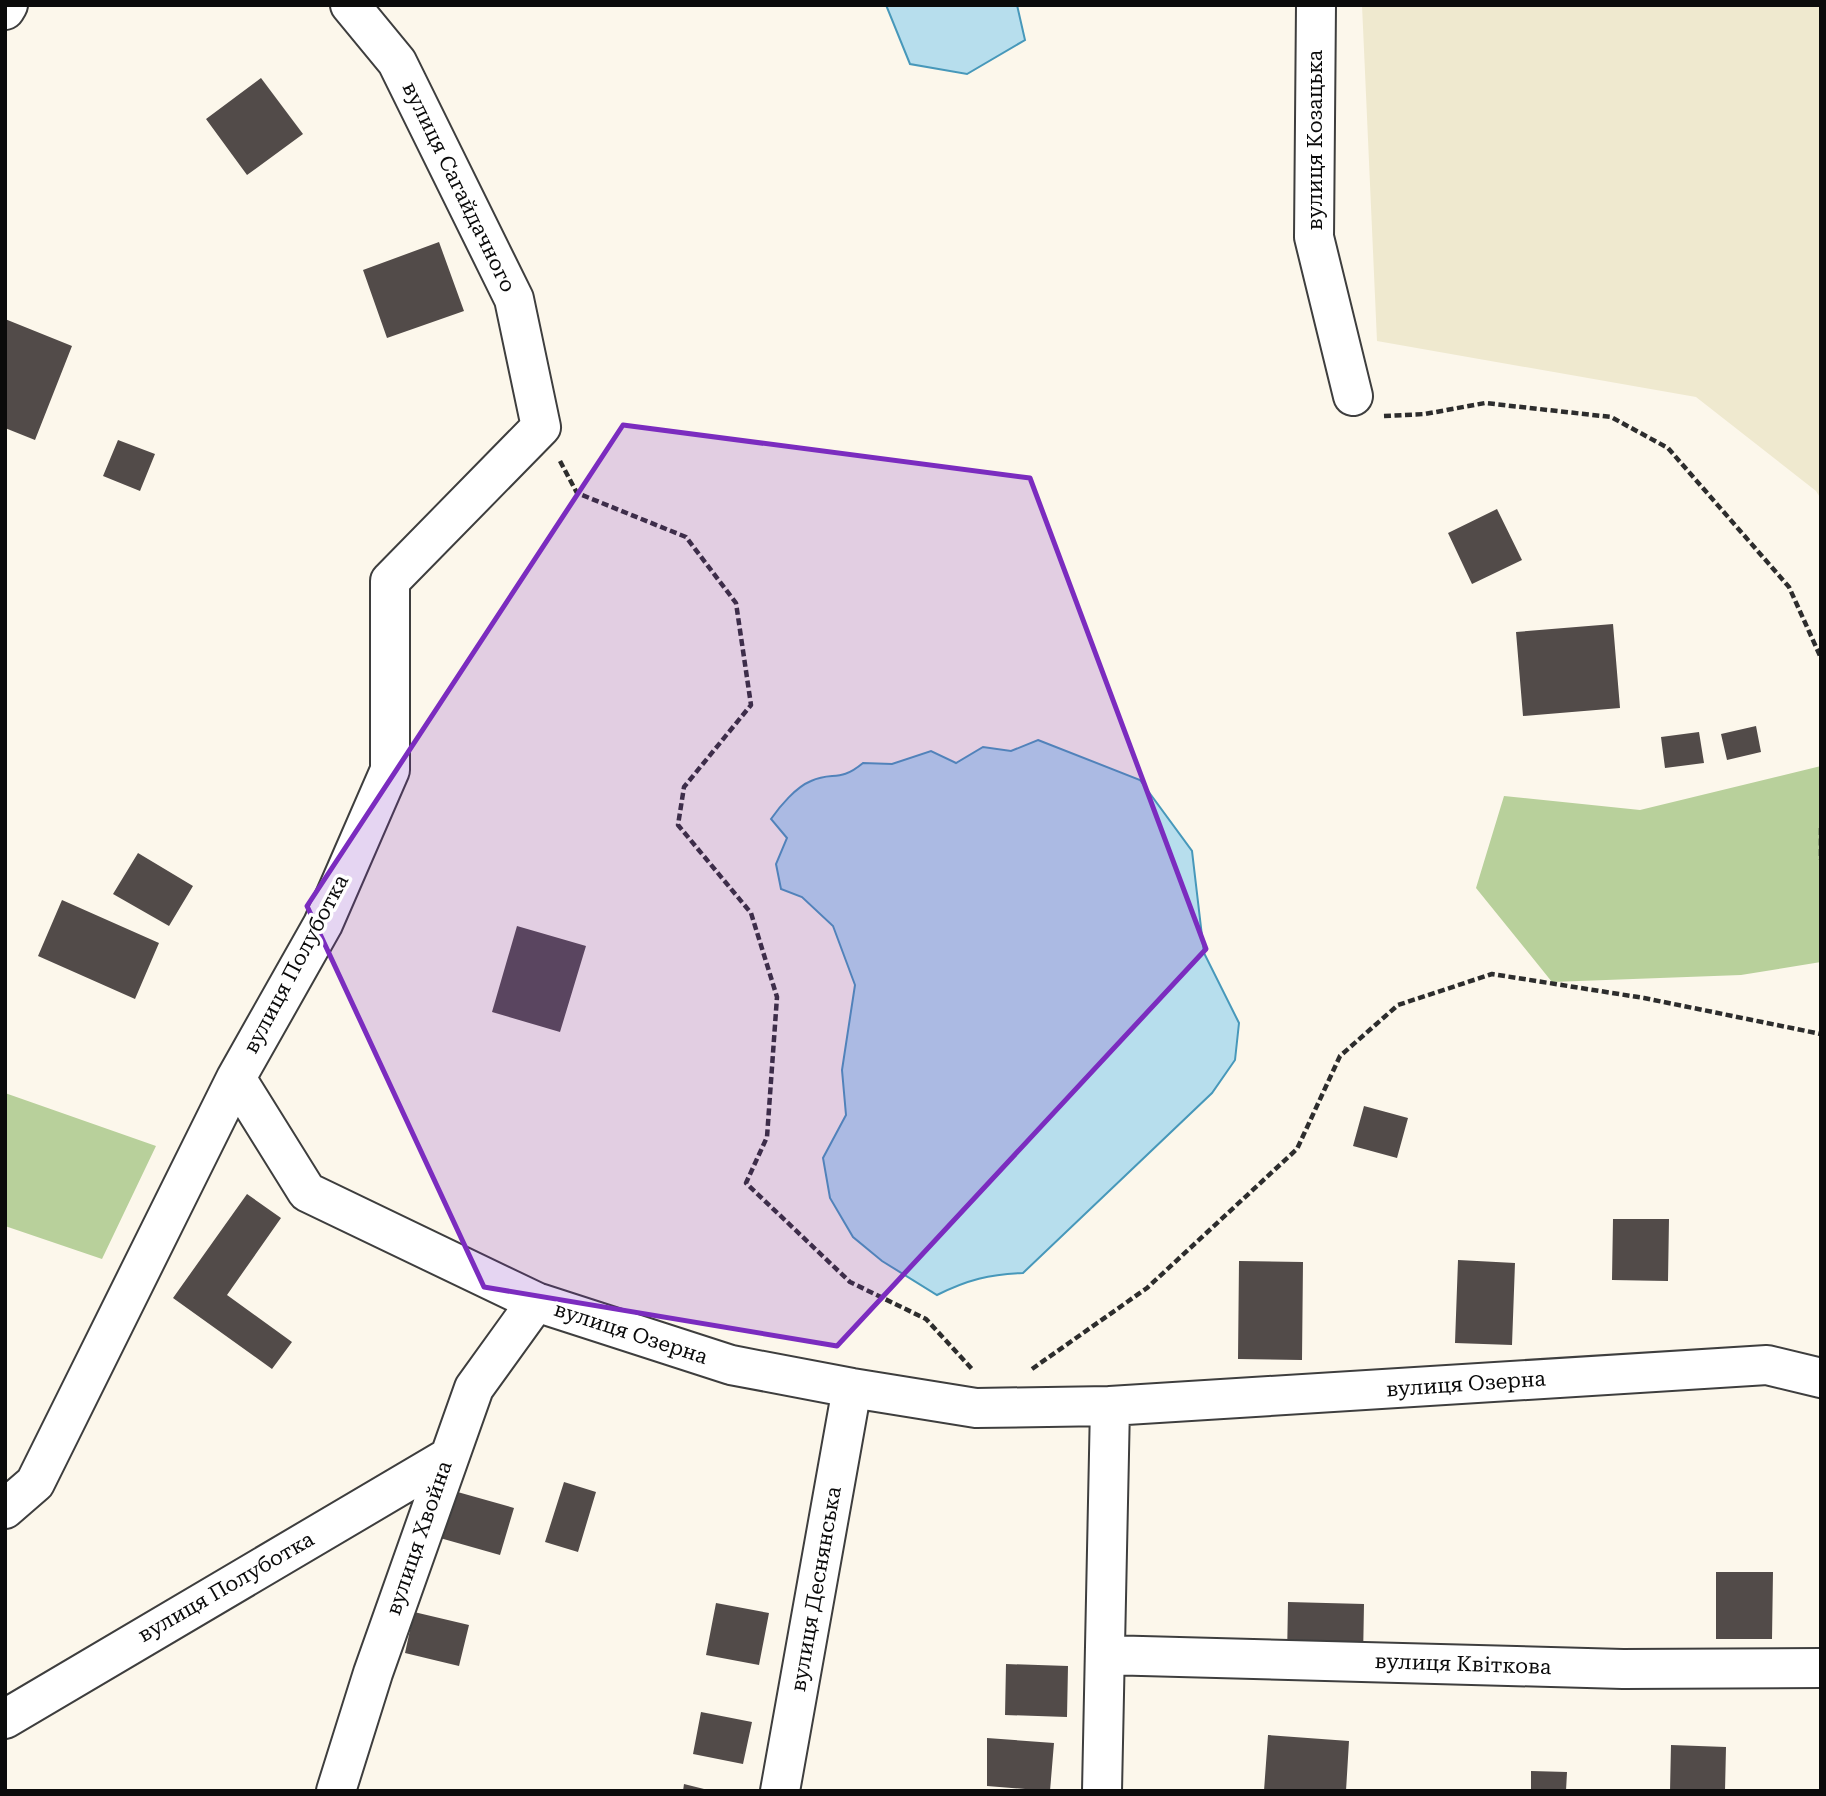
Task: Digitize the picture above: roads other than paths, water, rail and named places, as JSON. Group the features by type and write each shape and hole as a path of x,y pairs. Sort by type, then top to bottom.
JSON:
{"street":[{"path":"5,10 8,5"},
{"name":"вулиця Сагайдачного","path":"350,5 397,62 514,299 541,427"},
{"name":"вулиця Козацька","path":"1316,5 1314,237 1353,397"},
{"name":"вулиця Полуботка","path":"5,1509 35,1483 236,1078 323,924 390,770 390,581 541,427"},
{"name":"вулиця Озерна","path":"236,1078 307,1192 536,1303 731,1365 852,1388 976,1408 1110,1406 1767,1365 1821,1378"},
{"name":"вулиця Хвойна","path":"336,1791 373,1673 474,1388 536,1303"},
{"name":"вулиця Деснянська","path":"780,1791 852,1388"},
{"path":"1102,1791 1110,1406"},
{"name":"вулиця Полуботка","path":"5,1719 447,1458"},
{"name":"вулиця Квіткова","path":"1105,1655 1623,1669 1821,1668"}],"water":[{"path":"886,5 1017,5 1025,40 967,74 910,64"},
{"path":"1038,740 1140,780 1192,851 1204,953 1239,1023 1235,1060 1212,1093 1023,1273 979,1279 937,1295 882,1261 853,1237 830,1198 823,1158 846,1115 842,1070 855,985 833,926 802,897 781,889 776,864 787,838 771,819 789,797 805,784 819,778 848,773 863,763 892,764 931,751 956,763 983,747 1011,751"}]}
